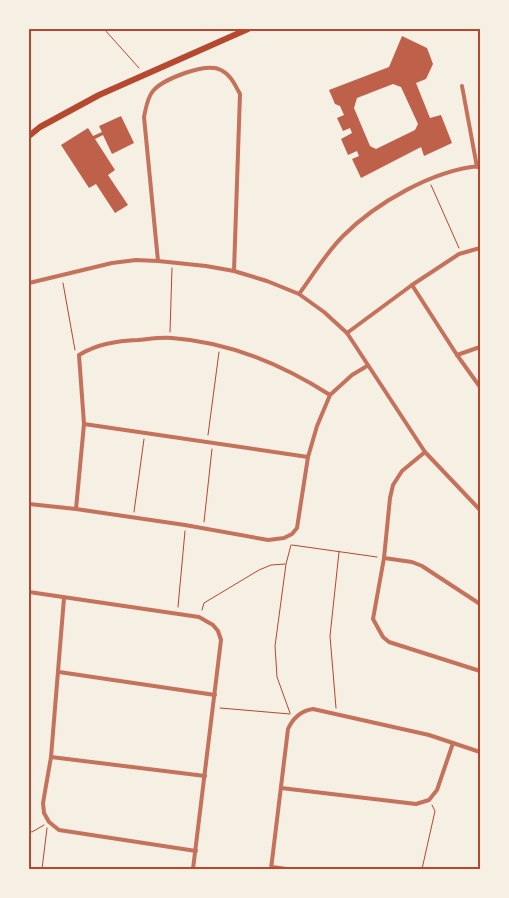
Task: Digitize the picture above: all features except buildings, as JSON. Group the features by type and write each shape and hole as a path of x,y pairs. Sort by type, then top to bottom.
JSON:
{"main road":[{"path":"29,136 40,127 99,95 248,29"}],"street":[{"path":"158,261 144,117 147,101 152,92 160,85 207,67 220,70 232,78 240,94 234,271"},
{"path":"299,294 342,237 383,202 441,174 478,166 462,86"},
{"path":"346,333 412,285 461,254 480,248"},
{"path":"29,283 112,263 136,260 206,266 234,271 267,281 299,294 324,312 346,333 425,452 480,510"},
{"path":"412,285 480,387"},
{"path":"76,509 84,424 79,355 93,347 121,341 170,338 198,341 220,346 267,362 304,379 330,395"},
{"path":"457,355 480,347"},
{"path":"29,504 186,525 268,540 284,538 292,534 297,528 308,457 317,426 330,395 352,375 368,366"},
{"path":"84,424 308,457"},
{"path":"425,452 402,471 393,485 384,558 373,619 383,637 389,642 480,671"},
{"path":"384,558 412,562 422,566 480,604"},
{"path":"29,592 199,617 213,625 218,631 221,640 214,707 193,869"},
{"path":"64,598 51,757 43,803 44,813 49,822 59,830 196,851"},
{"path":"59,672 215,695"},
{"path":"287,869 271,868 288,729 292,720 305,710 313,709 428,734 480,752"},
{"path":"281,788 416,804 429,800 437,790 453,743"},
{"path":"51,757 205,776"}],"path":[{"path":"104,29 144,74"},
{"path":"429,180 461,254"},
{"path":"170,338 172,263"},
{"path":"62,274 75,350 79,355"},
{"path":"207,442 220,346"},
{"path":"134,518 144,433"},
{"path":"203,528 213,443"},
{"path":"177,613 186,525"},
{"path":"292,720 277,677 275,646 286,564 291,545 384,558"},
{"path":"336,714 330,636 339,552"},
{"path":"199,617 204,603 259,570 271,565 286,564"},
{"path":"214,707 290,714"},
{"path":"422,869 435,811 429,800"},
{"path":"29,831 32,832 49,822"},
{"path":"42,869 45,832 49,822"}]}
